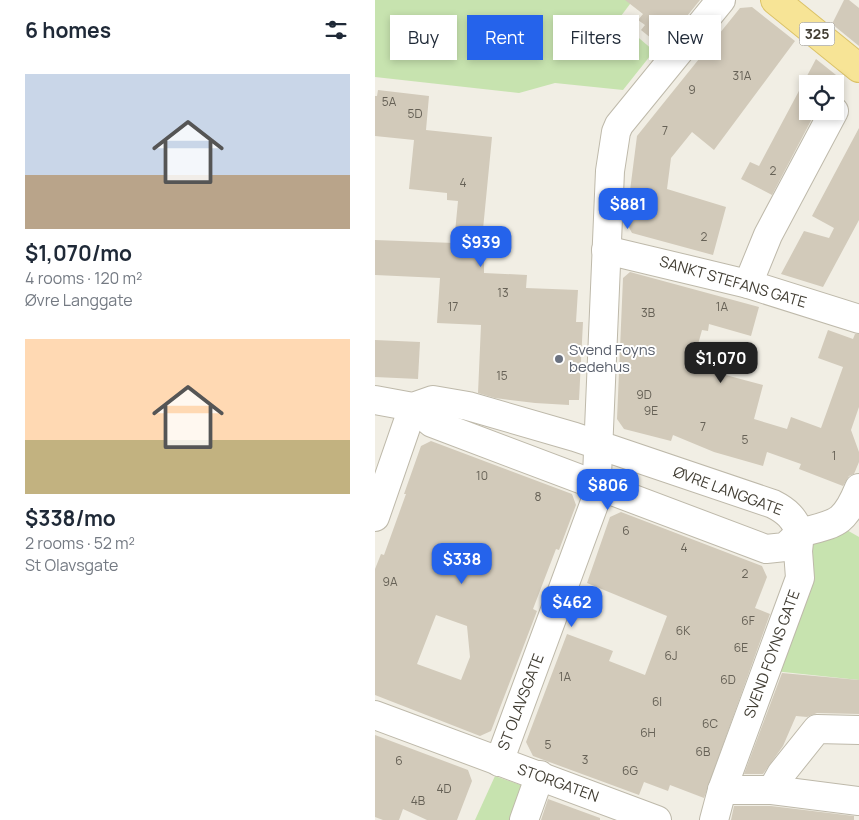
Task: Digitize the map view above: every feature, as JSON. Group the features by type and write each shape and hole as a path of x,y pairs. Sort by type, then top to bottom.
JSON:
{"main road":[{"name":"325","path":"775,0 859,68"}],"street":[{"name":"ST OLAVSGATE","path":"499,762 596,499 610,171 615,132 721,0"},
{"path":"748,284 768,235 830,120"},
{"name":"SANKT STEFANS GATE","path":"606,250 748,284 859,319"},
{"name":"ØVRE LANGGATE","path":"375,400 413,407 433,423 766,549 785,547 793,542 800,533 794,519 784,510 773,504 597,444 468,406 433,400 413,407"},
{"path":"375,517 413,407"},
{"path":"800,533 838,522 853,502 859,488"},
{"name":"SVEND FOYNS GATE","path":"714,820 723,790 800,578 798,551 800,533"},
{"name":"STORGATEN","path":"375,716 499,762 540,775 657,820"},
{"path":"772,790 781,774 817,729 859,730"},
{"path":"524,820 540,775"},
{"path":"723,790 772,790 859,801"}],"green space":[{"path":"375,0 633,0 622,15 553,15 553,60 639,60 639,38 649,47 649,57 623,90 555,83 519,93 375,77"},
{"path":"838,525 859,537 859,680 774,671 802,549"},
{"path":"495,776 529,788 516,820 475,820"}],"building":[{"path":"625,0 700,0 688,15 649,15 649,36 641,30 645,25 639,19 643,14"},
{"path":"844,0 849,0 859,8 859,46 832,24"},
{"path":"752,7 795,41 714,150 692,132 671,158 667,189 726,207 713,255 632,233 626,222 637,136 698,60 721,60 721,32 740,8"},
{"path":"816,59 836,75 807,75"},
{"path":"378,90 429,96 426,130 492,137 480,260 484,260 484,273 527,275 526,288 578,290 576,322 583,322 579,400 569,400 569,405 535,403 495,398 478,393 481,325 437,323 440,278 375,275 375,240 454,243 458,201 447,200 447,193 409,189 414,140 375,136 375,96 377,96"},
{"path":"799,91 799,120 811,120 772,195 741,179 750,162 759,166"},
{"path":"859,128 859,220 823,287 781,274 804,231 829,238 834,228 812,216"},
{"path":"630,272 759,307 751,336 709,324 708,331 702,330 692,366 763,385 754,419 787,429 791,417 821,428 843,367 818,358 828,330 853,339 855,334 859,334 859,407 851,430 859,452 859,462 854,474 849,476 843,486 799,469 801,464 767,452 763,466 714,452 673,435 671,441 624,429 617,419 623,278"},
{"path":"375,340 420,342 418,379 375,377"},
{"path":"431,441 572,494 576,505 559,550 556,549 533,609 537,611 491,731 480,736 375,695 375,569 381,554 384,555 421,446","holes":["436,615 467,626 470,657 461,680 417,664"]},
{"path":"621,512 762,566 767,577 755,608 770,614 704,798 670,785 668,791 644,782 639,795 533,756 526,742 567,634 613,651 609,661 645,675 667,616 587,583 610,517"},
{"path":"782,673 859,680 859,714 817,713 807,717 796,716 783,746 763,774 744,774"},
{"path":"375,735 468,770 472,781 457,820 427,820 403,809 399,820 383,820 375,817"},
{"path":"548,799 600,818 600,820 541,820"},
{"path":"734,806 771,806 854,816 854,820 731,820"}],"place":[{"name":"Svend Foyns bedehus","path":"559,359"}]}
